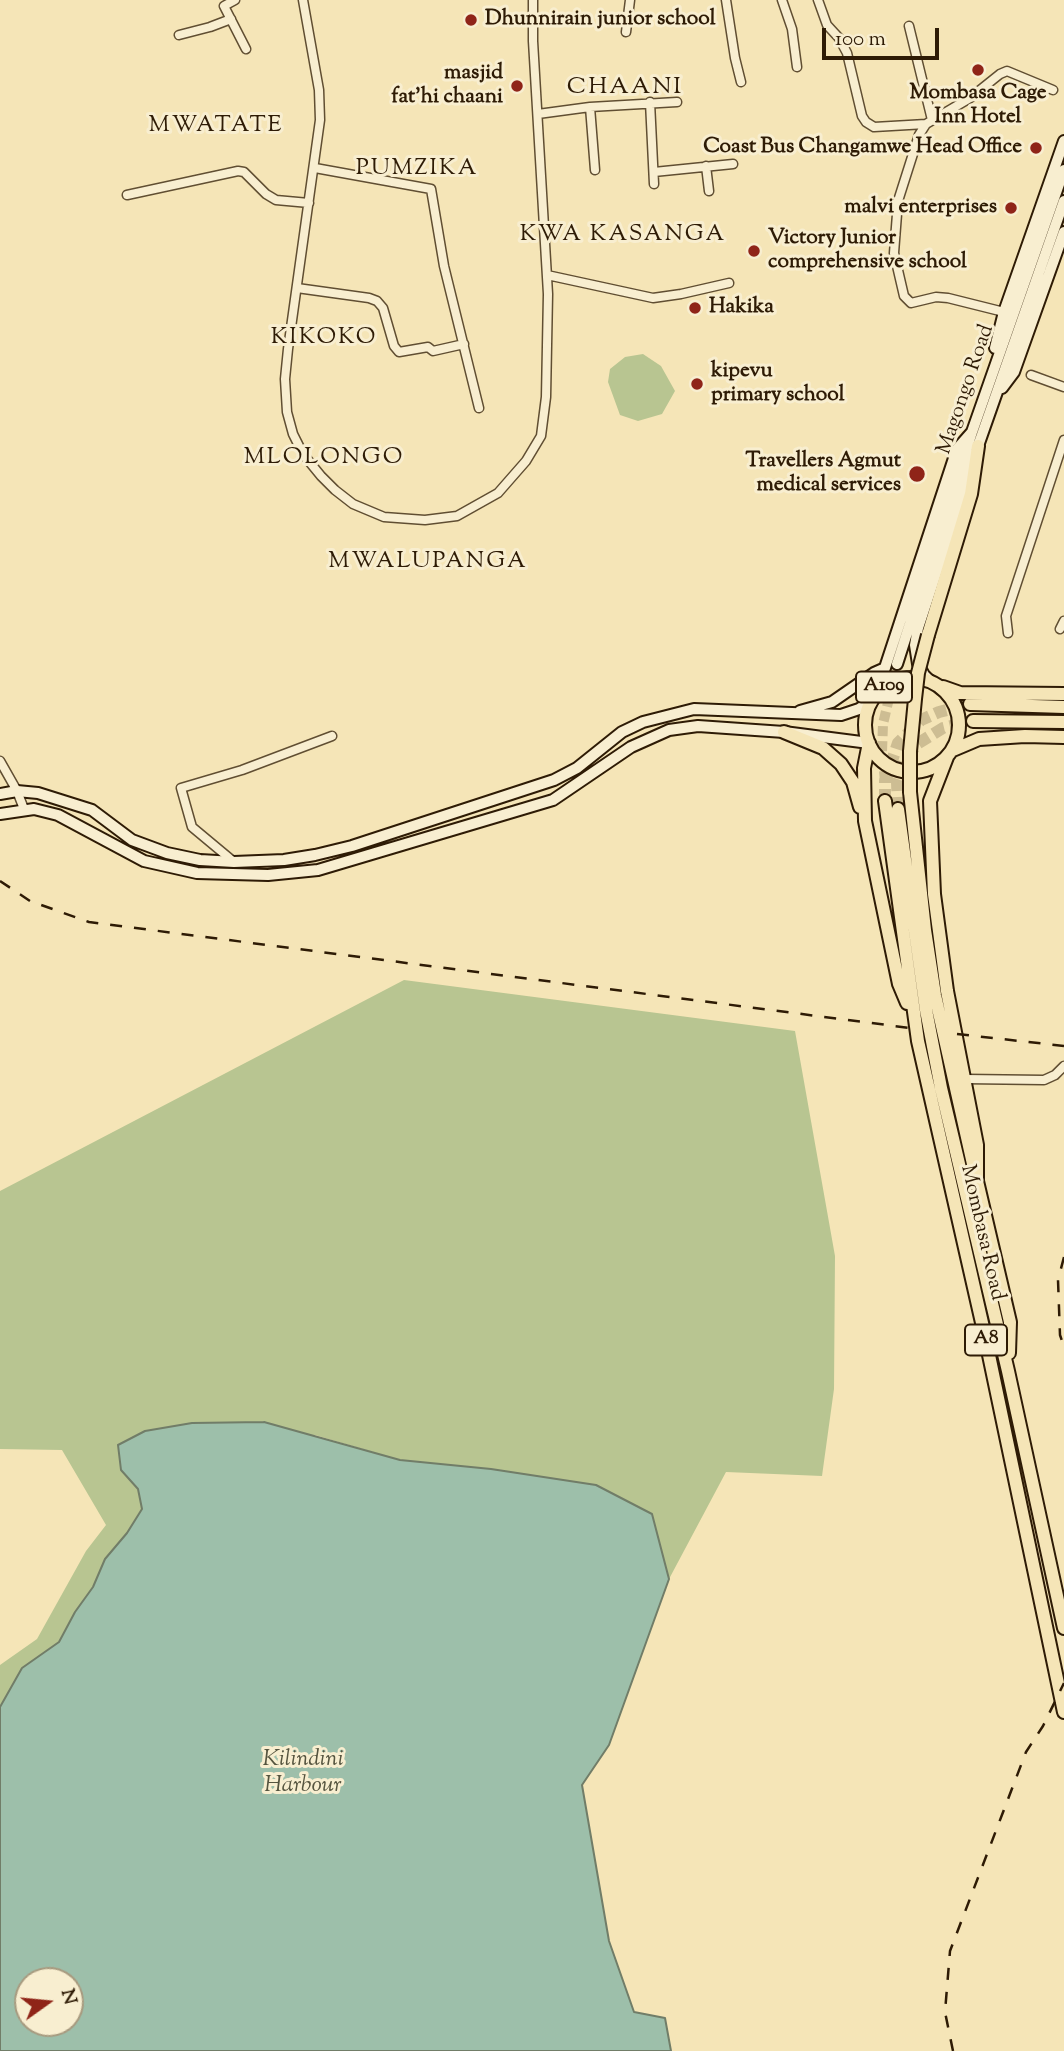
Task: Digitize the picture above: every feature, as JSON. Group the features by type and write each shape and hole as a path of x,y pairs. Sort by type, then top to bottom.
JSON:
{"highway":[{"path":"978,446 971,494 928,635 916,686 910,751 910,792 933,982 1010,1322 1008,1371"},
{"name":"A109","path":"869,743 867,714 873,700 883,688 896,681 911,678 935,683 954,702 959,733 950,753"},
{"path":"935,683 960,692 1064,694"},
{"path":"970,704 1064,707"},
{"path":"973,721 1064,722"},
{"path":"783,732 822,748 841,764 853,782 865,821"},
{"path":"869,743 878,758 890,767 905,772 921,772 935,766 950,753 979,739 1064,737"},
{"path":"869,743 864,768 865,821 870,854 899,984 912,1012"},
{"path":"950,753 930,801 931,856 947,990 977,1145 977,1181"},
{"name":"Mombasa Road","path":"884,801 912,1012 985,1336 1064,1712"},
{"name":"Mombasa Road","path":"898,809 926,1010 941,1088 1008,1371 1064,1628"}],"main road":[{"path":"993,368 995,344 1004,312 1064,141"},
{"name":"Magongo Road","path":"897,664 993,368 1030,272 1064,170"},
{"path":"997,394 1064,201"},
{"path":"997,394 1014,372 1064,232"},
{"name":"Magongo Road","path":"935,683 924,675 918,664 915,645 918,628 997,394"},
{"path":"0,794 17,791 38,793 92,810 132,840 167,853 201,860 234,862 284,860 315,855 554,780 577,768 622,732 643,722 694,709 841,715 859,709 873,700 957,449 972,432"},
{"path":"790,714 832,702 883,669"},
{"path":"0,814 34,809 58,815 144,861 197,873 268,875 318,870 553,800 631,747 670,730 698,726 783,732 869,743"}],"street":[{"path":"235,0 223,3 247,49"},
{"path":"303,0 320,104 315,168 285,379 287,412 298,444 321,477 353,504 384,517 425,520 457,516 498,493 512,480 537,446 543,425 546,397 547,275 533,41 534,0"},
{"path":"626,32 630,0"},
{"path":"726,0 741,82"},
{"path":"782,0 792,29 797,67"},
{"path":"818,0 827,25 839,38 847,53 862,116 866,122 874,127 929,122"},
{"path":"179,34 202,30 231,19"},
{"path":"909,26 929,122"},
{"path":"1004,312 948,298 911,303 904,296 894,253 898,201 919,135 929,122 970,98 1003,72 1015,73 1053,90"},
{"path":"650,102 654,184"},
{"path":"538,114 590,107 677,102"},
{"path":"590,107 595,170"},
{"path":"654,172 733,164"},
{"path":"706,166 709,191"},
{"path":"315,168 431,189 444,265 479,408"},
{"path":"127,195 238,171 244,172 276,200 309,204"},
{"path":"547,275 653,298 729,283"},
{"path":"297,288 369,298 377,302 383,308 394,346 399,352 428,347 433,351 464,344"},
{"path":"1031,375 1064,387"},
{"path":"1008,633 1006,616 1064,440"},
{"path":"234,862 192,827 181,788 233,773 332,736"},
{"path":"0,761 24,809"},
{"path":"965,1079 1044,1080 1055,1075 1064,1066"}],"shaded area":[{"path":"643,354 661,366 675,391 662,414 638,421 620,415 608,382 610,369 625,357"},
{"path":"404,980 795,1031 835,1256 834,1389 822,1476 726,1472 669,1579 652,1514 491,1469 400,1460 315,1435 121,1470 138,1489 142,1508 127,1533 105,1559 93,1587 75,1612 59,1642 22,1668 0,1707 0,1665 37,1639 86,1551 106,1525 62,1450 0,1449 0,1191"}],"water":[{"name":"Kilindini Harbour","path":"264,1422 400,1460 491,1469 596,1485 652,1514 669,1579 609,1745 582,1785 609,1941 634,2012 665,2018 671,2051 0,2051 0,1707 22,1668 59,1642 75,1612 93,1587 105,1559 127,1533 142,1509 138,1489 121,1470 118,1445 145,1431 192,1423"}],"tunnel":[{"path":"885,781 883,724 897,664"},
{"path":"885,801 885,781 898,743 921,720 970,704"},
{"path":"898,809 897,782 905,760 917,744 943,728 973,721"}],"railway":[{"path":"0,881 30,901 89,922 910,1028"},
{"path":"957,1034 1064,1046"},
{"path":"1064,1257 1058,1280 1060,1335 1064,1347"},
{"path":"953,2051 945,2012 950,1951 1026,1752 1043,1726 1064,1683"}],"place":[{"name":"Dhunnirain junior school","path":"471,20"},
{"name":"Mombasa Cage Inn Hotel","path":"978,70"},
{"name":"masjid fat'hi chaani","path":"517,86"},
{"name":"Coast Bus Changamwe Head Office","path":"1036,148"},
{"name":"malvi enterprises","path":"1011,208"},
{"name":"Victory Junior comprehensive school","path":"754,251"},
{"name":"Hakika","path":"695,308"},
{"name":"kipevu primary school","path":"697,384"},
{"name":"Travellers Agmut medical services","path":"917,474"}],"district":[{"name":"CHAANI","path":"625,89"},
{"name":"MWATATE","path":"216,127"},
{"name":"PUMZIKA","path":"417,170"},
{"name":"KWA KASANGA","path":"623,236"},
{"name":"KIKOKO","path":"324,339"},
{"name":"MLOLONGO","path":"324,459"},
{"name":"MWALUPANGA","path":"428,563"}]}
